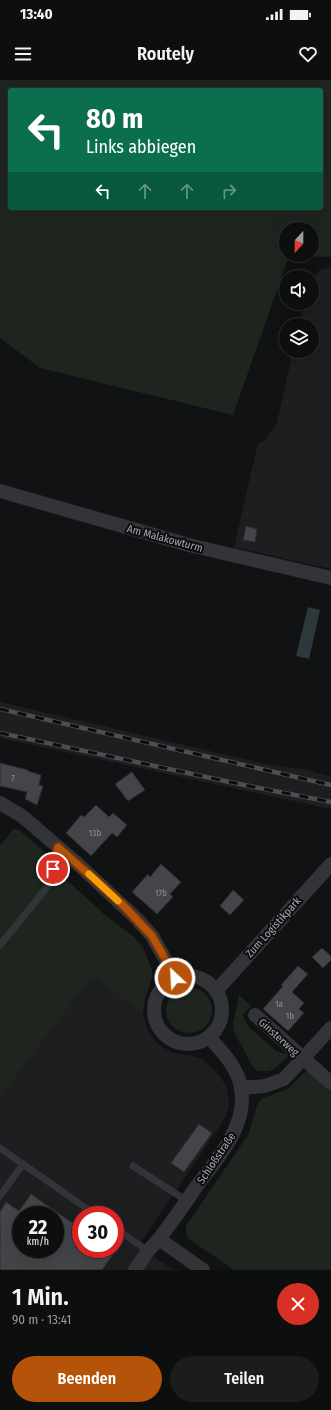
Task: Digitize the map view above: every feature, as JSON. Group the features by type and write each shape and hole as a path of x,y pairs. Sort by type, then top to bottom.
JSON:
{"street":[{"name":"Am Malakowturm","path":"0,491 189,545 331,578"},
{"path":"0,803 22,816 121,903 152,936 175,978"},
{"name":"Zum Logistikpark","path":"216,991 331,864"},
{"path":"184,976 198,978 210,984 216,991 220,998 222,1015 220,1024 209,1037 193,1044 180,1043 167,1037 161,1031 156,1023 154,1006 156,997 167,983 175,978 184,976"},
{"name":"Ginsterweg","path":"255,1015 331,1083"},
{"name":"Ginsterweg","path":"241,1088 265,1086 284,1079 331,1028"},
{"name":"Schloßstraße","path":"135,1270 148,1251 159,1240 226,1147 236,1128 242,1109 241,1088 236,1073 229,1061 209,1037"},
{"path":"159,1240 203,1270"}],"lane":[{"path":"0,945 53,880 53,869 58,847"},
{"path":"0,1148 83,1206"},
{"path":"0,1196 23,1164"},
{"path":"133,1166 187,1201"},
{"path":"124,1234 148,1251"}],"shaded area":[{"path":"0,80 331,80 331,257 319,257 319,222 279,222 279,262 287,262 284,270 279,270 279,284 233,415 40,368 0,338"},
{"path":"331,267 331,569 234,547 258,443 263,442 277,423 291,358 319,358 319,318 301,318 302,310 319,310 319,270"},
{"path":"308,607 320,610 309,659 296,656"},
{"path":"0,702 266,764 307,770 331,777 331,809 0,738"},
{"path":"14,829 19,830 46,853 49,864 101,912 133,936 141,945 146,954 153,976 145,998 143,1013 93,976 0,1097 0,845"},
{"path":"94,975 143,1013 148,1031 156,1042 162,1047 177,1054 202,1059 219,1075 226,1086 228,1093 229,1104 227,1112 224,1120 138,1246 174,1270 0,1270 0,1097"},
{"path":"189,987 202,991 208,997 212,1010 208,1023 202,1029 189,1033 176,1029 170,1023 166,1010 170,997 176,991"},
{"path":"239,995 251,1006 243,1014 249,1027 276,1051 290,1055 275,1068 269,1071 258,1071 253,1067 234,1032 233,1025"},
{"path":"306,1071 310,1072 331,1090 331,1270 234,1270 189,1239 186,1234 186,1226 248,1135 257,1106 261,1099 289,1088"}],"building":[{"path":"246,526 257,529 255,542 243,540"},
{"path":"0,763 41,775 39,785 43,786 37,805 25,799 27,792 0,786"},
{"path":"132,772 145,790 128,801 115,784"},
{"path":"96,805 109,817 113,813 127,825 117,837 112,833 91,856 66,833 81,815 84,817"},
{"path":"161,864 181,882 170,894 173,897 157,914 132,892 148,874 150,877"},
{"path":"233,890 244,900 230,915 220,906"},
{"path":"322,948 331,956 331,960 323,968 312,957"},
{"path":"298,966 308,974 292,992 304,1003 299,1009 304,1013 288,1031 263,1009"},
{"path":"199,1124 212,1133 184,1172 171,1163"},
{"path":"31,1194 48,1206 23,1206"},
{"path":"6,1202 12,1206 12,1258 64,1258 64,1217 72,1223 72,1258 111,1258 102,1270 0,1270 0,1212"}],"railway":[{"path":"0,709 331,785"},
{"path":"0,733 331,802"}],"slow traffic":[{"path":"89,874 118,901"}],"route":[{"path":"53,869 58,847 137,919 152,936 175,978"}]}
